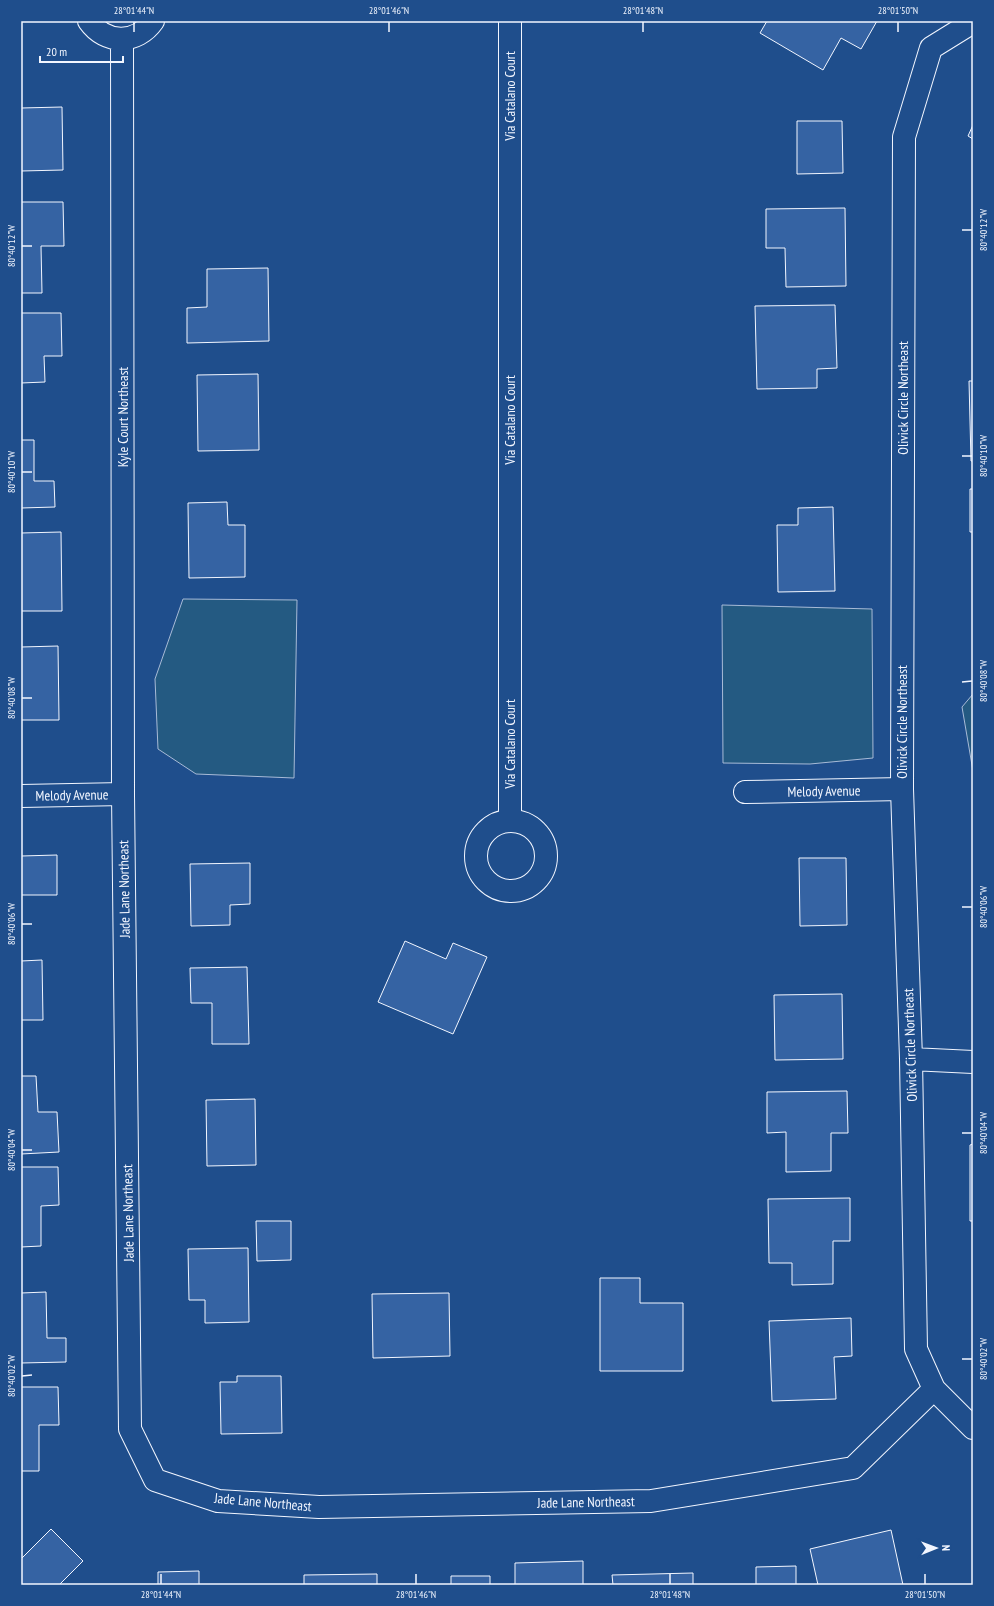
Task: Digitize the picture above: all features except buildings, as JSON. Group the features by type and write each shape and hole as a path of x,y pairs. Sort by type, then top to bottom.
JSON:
{"street":[{"path":"89,21 98,32 110,37 122,39 134,37 145,31 153,21"},
{"name":"Via Catalano Court","path":"510,21 510,820"},
{"name":"Olivick Circle Northeast","path":"973,22 931,48 904,137 902,789 911,1058 916,1349 934,1390 973,1428"},
{"name":"Kyle Court Northeast","path":"122,39 123,794"},
{"name":"Melody Avenue","path":"746,792 902,789"},
{"name":"Melody Avenue","path":"21,796 123,794"},
{"name":"Jade Lane Northeast","path":"123,794 130,1429 155,1480 218,1501 318,1507 651,1501 854,1468 934,1390"},
{"path":"911,1058 973,1062"}],"shaded area":[{"path":"183,599 297,600 294,778 196,774 158,749 155,679"},
{"path":"722,605 872,609 873,758 810,764 723,763"},
{"path":"973,694 973,771 962,707"}]}
